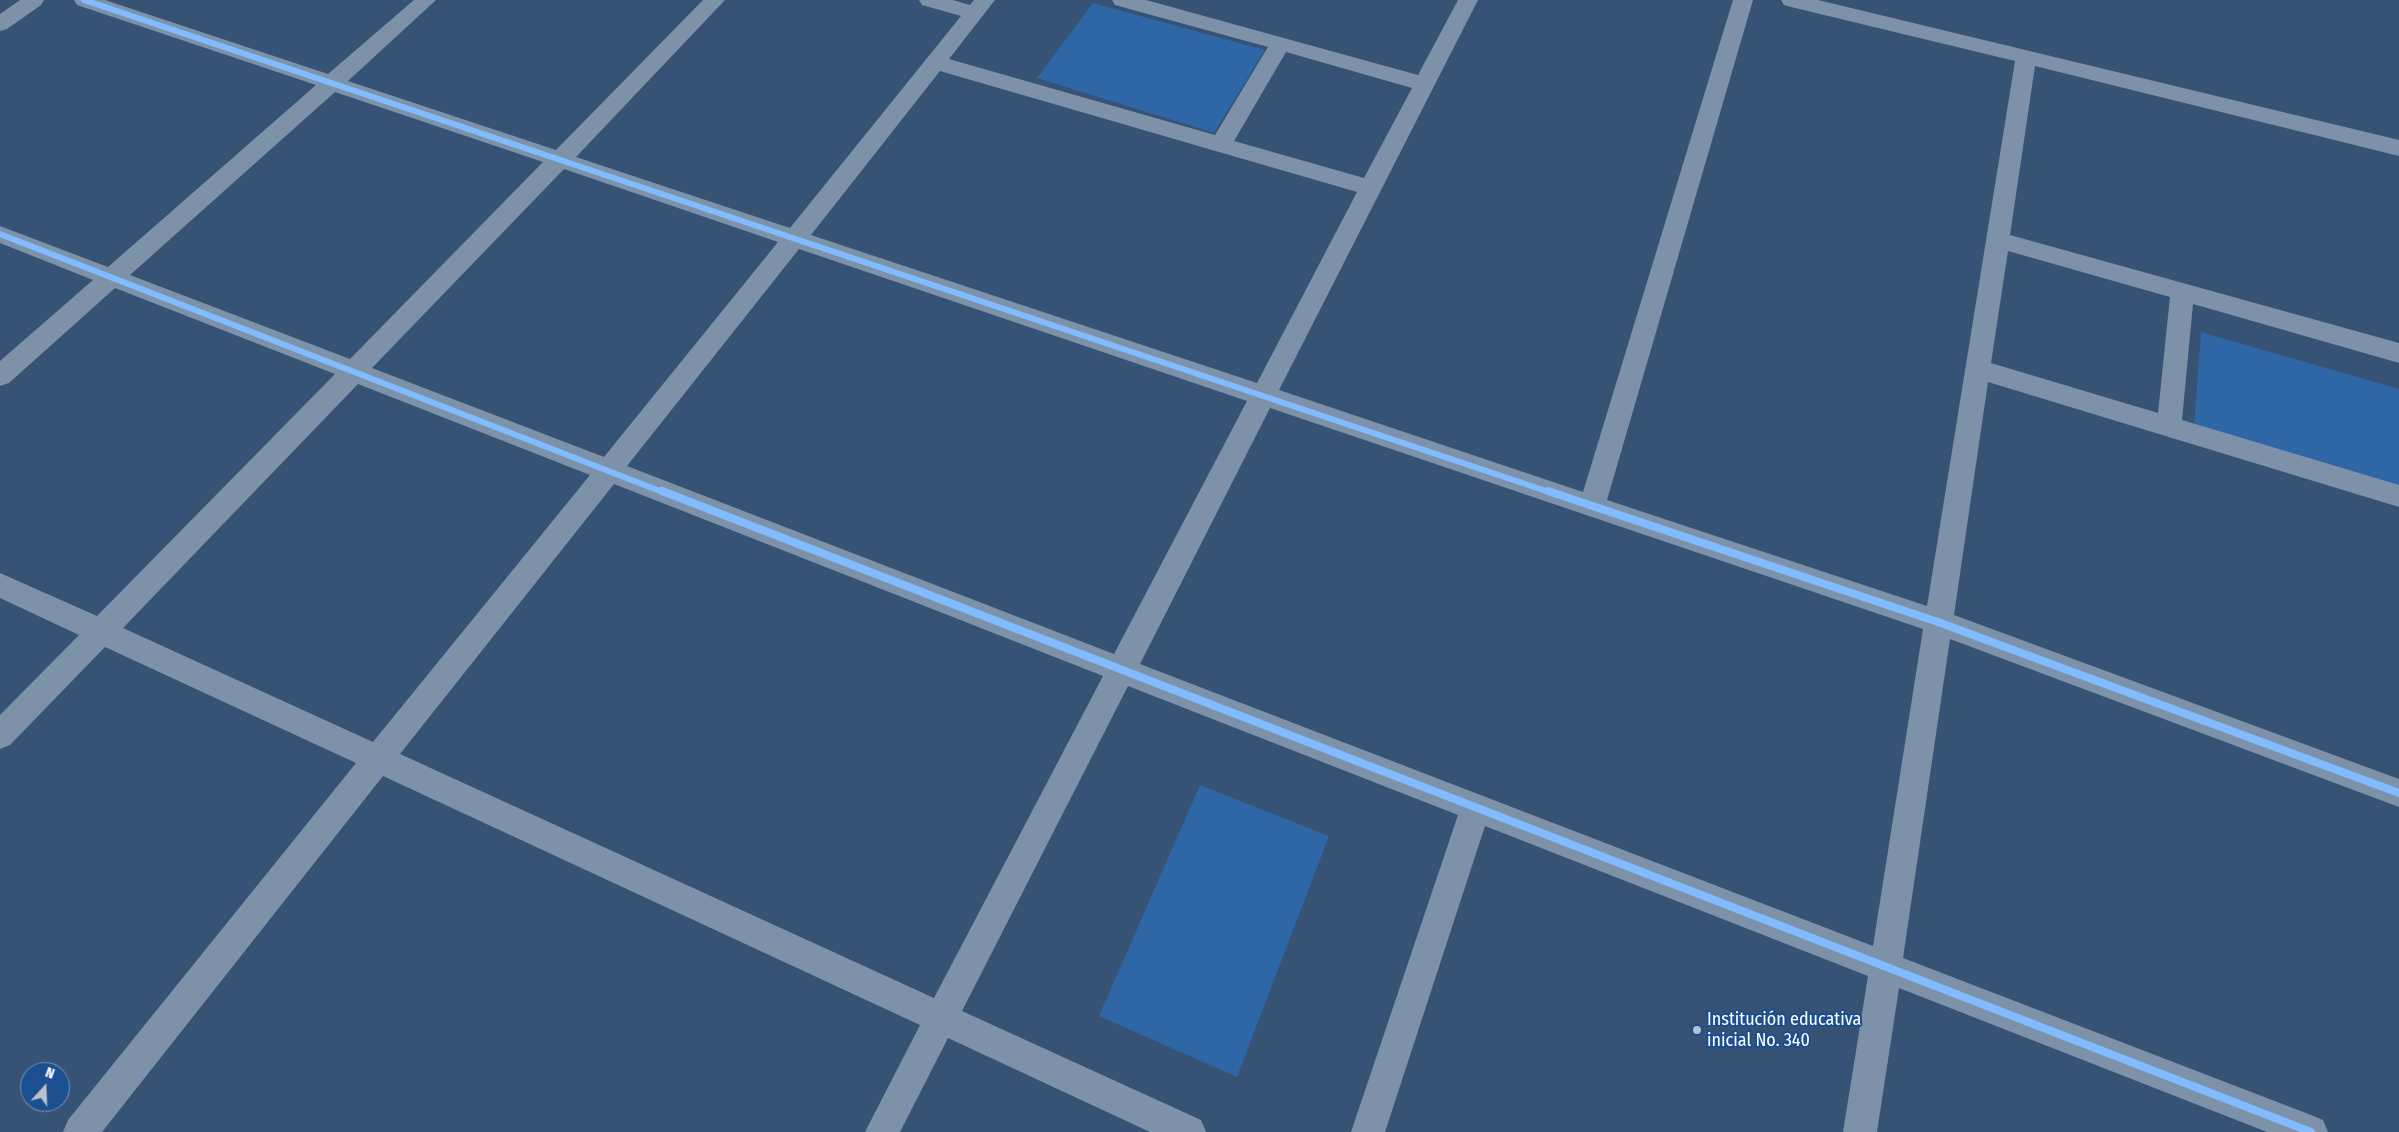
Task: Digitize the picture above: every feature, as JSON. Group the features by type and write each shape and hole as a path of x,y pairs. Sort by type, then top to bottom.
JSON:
{"street":[{"path":"0,24 34,0"},
{"path":"84,0 1938,622 2399,793"},
{"path":"0,376 426,0"},
{"path":"0,735 715,0"},
{"path":"929,0 980,6"},
{"path":"1122,0 1425,84"},
{"path":"882,1132 1468,0"},
{"path":"1592,506 1743,0"},
{"path":"1791,0 2399,148"},
{"path":"89,1129 377,758 980,6"},
{"path":"1221,144 1280,44"},
{"path":"1860,1132 2026,57"},
{"path":"936,62 1371,188"},
{"path":"0,234 2311,1132"},
{"path":"1998,240 2182,294 2399,354"},
{"path":"2169,427 2182,294"},
{"path":"1977,369 2399,496"},
{"path":"0,585 1189,1132"},
{"path":"1368,1132 1476,807"}],"shaded area":[{"path":"1093,3 1265,50 1214,133 1037,78"},
{"path":"2201,332 2399,389 2399,489 2194,427"},
{"path":"1200,785 1329,836 1237,1077 1099,1016"}],"cycle path":[{"path":"84,0 1938,622 2399,793"},
{"path":"0,234 2311,1132"}],"place":[{"name":"Institución educativa inicial No. 340","path":"1697,1030"}]}
